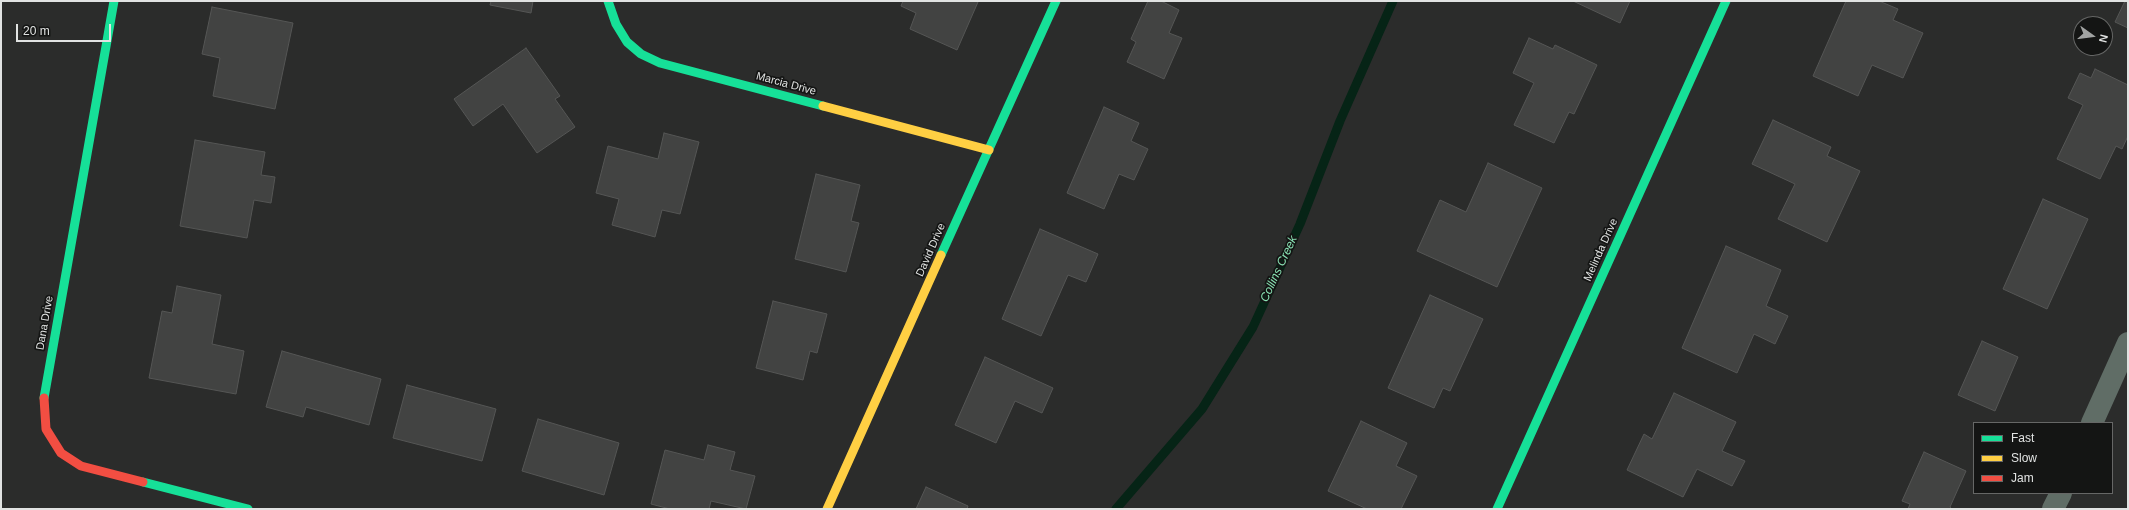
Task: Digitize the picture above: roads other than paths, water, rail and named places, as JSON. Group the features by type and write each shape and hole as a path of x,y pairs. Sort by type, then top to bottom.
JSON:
{"street":[{"name":"Dana Drive","path":"114,1 44,398 46,429 62,453 82,466 248,509"},
{"name":"Marcia Drive","path":"608,1 616,24 627,42 641,54 660,63 989,150"},
{"name":"David Drive","path":"827,509 1056,1"},
{"name":"Melinda Drive","path":"1497,509 1726,1"},
{"path":"2092,422 2128,343"},
{"path":"2053,509 2060,494"}],"waterway":[{"name":"Collins Creek","path":"1116,509 1202,409 1253,327 1300,224 1340,121 1393,1"}]}
